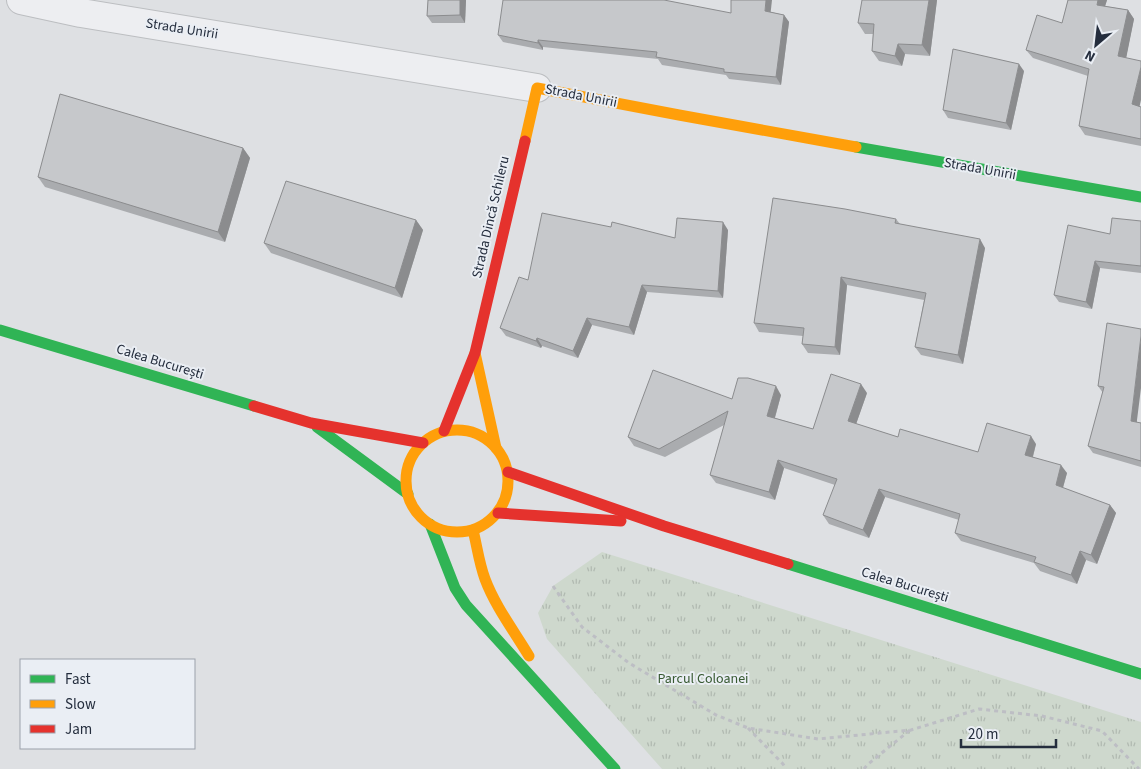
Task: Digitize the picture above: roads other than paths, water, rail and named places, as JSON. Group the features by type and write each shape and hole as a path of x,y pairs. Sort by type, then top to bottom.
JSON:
{"main road":[{"name":"Strada Unirii","path":"537,88 678,115 1141,197"},
{"name":"Strada Dincă Schileru","path":"444,432 475,353 537,88"},
{"name":"Calea București","path":"0,330 312,423 423,443"},
{"name":"Strada Dincă Schileru","path":"475,353 496,448"},
{"name":"Calea București","path":"312,423 408,494 416,511 430,524"},
{"path":"408,494 406,476 412,458 423,443 433,436 458,430 473,432 486,438 496,448 504,459 508,472 508,487 505,500 498,513 487,523 473,530 459,532 444,530 430,524"},
{"name":"Calea București","path":"508,472 660,524 1141,674"},
{"name":"Calea București","path":"498,513 660,524"},
{"path":"430,524 455,588 466,605 615,769"},
{"path":"473,530 481,564 494,597 558,705"}],"street":[{"name":"Strada Unirii","path":"21,0 81,13 537,88"}],"park label":[{"name":"Parcul Coloanei","path":"703,679"}]}
